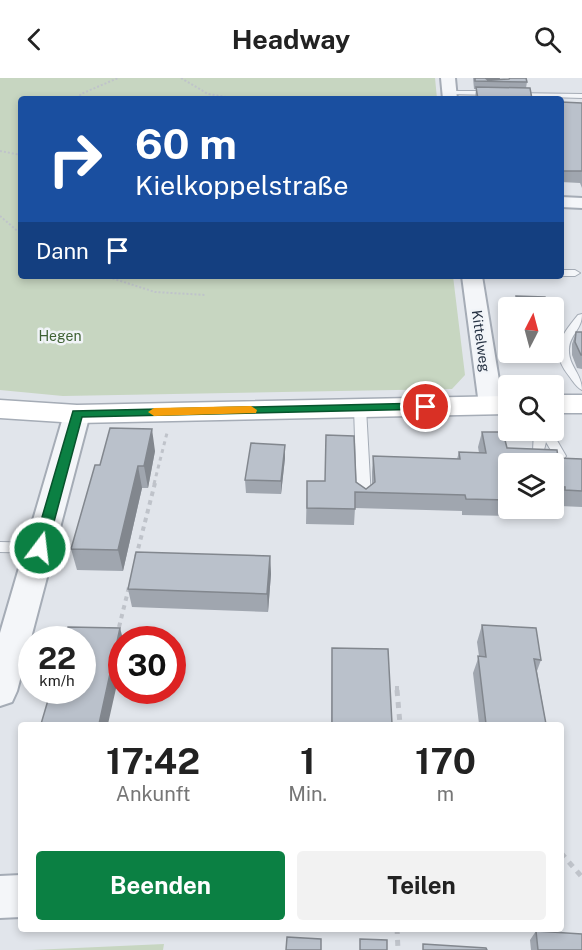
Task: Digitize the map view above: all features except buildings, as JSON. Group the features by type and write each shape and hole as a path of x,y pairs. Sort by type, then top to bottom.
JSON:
{"street":[{"path":"564,202 582,203"},
{"name":"Kittelweg","path":"473,279 498,396"},
{"path":"564,404 582,404"},
{"path":"0,409 77,414 498,405"},
{"path":"0,691 77,414"},
{"path":"0,897 18,896"}],"lane":[{"path":"451,87 582,96"},
{"path":"564,273 574,273"},
{"path":"582,317 564,342 562,350 568,369 582,386"},
{"path":"360,408 364,498"},
{"path":"539,451 541,441"},
{"path":"0,547 40,548"}],"path":[{"path":"80,96 118,78"},
{"path":"181,78 208,94 220,96"},
{"path":"0,152 18,154"},
{"path":"0,216 18,231"},
{"path":"114,279 155,292 206,295"},
{"path":"146,561 135,560 172,412"},
{"path":"119,626 130,583"},
{"path":"397,686 400,722"},
{"path":"564,856 582,877"},
{"path":"397,932 398,950"}],"green space":[{"name":"Hegen","path":"0,78 435,78 437,96 18,96 18,279 453,279 465,375 452,389 63,396 0,390"},
{"path":"164,944 163,950 32,950"}],"slow traffic":[{"path":"154,412 251,410"}],"route":[{"path":"40,548 77,414 426,407"}]}
